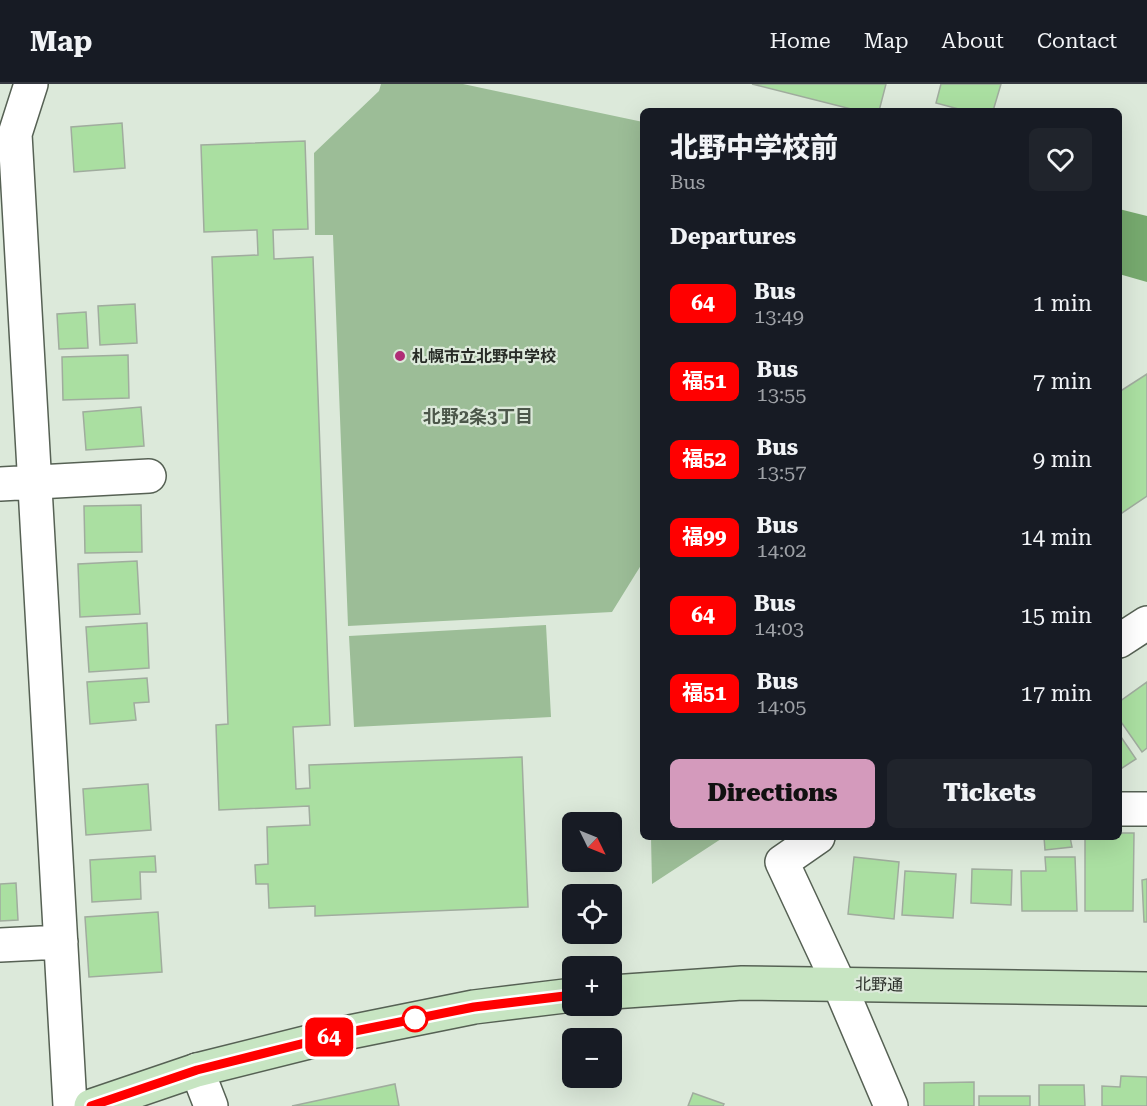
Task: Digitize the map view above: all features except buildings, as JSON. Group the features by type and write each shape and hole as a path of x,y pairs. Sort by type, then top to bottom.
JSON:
{"street":[{"path":"31,84 15,134 70,1106"},
{"path":"0,484 149,476"},
{"path":"1122,639 1147,623"},
{"path":"1122,809 1147,809"},
{"path":"814,840 782,862 839,984 891,1106"},
{"path":"0,945 61,942"},
{"name":"北野通","path":"622,991 742,983 1147,989"},
{"path":"91,1106 197,1070 366,1029 474,1007 562,996"},
{"path":"197,1070 211,1106"}],"shaded area":[{"path":"381,84 463,84 640,121 640,567 612,612 348,626 333,235 315,235 314,153 379,91"},
{"path":"1122,210 1147,216 1147,282 1122,275"},
{"path":"546,625 551,717 354,727 349,636"},
{"path":"651,840 719,840 652,884"}],"bus line":[{"name":"64","path":"91,1106 197,1070 345,1033 474,1007 562,996"}],"place":[{"name":"札幌市立北野中学校","path":"400,356"}],"district":[{"name":"北野2条3丁目","path":"478,417"}]}
